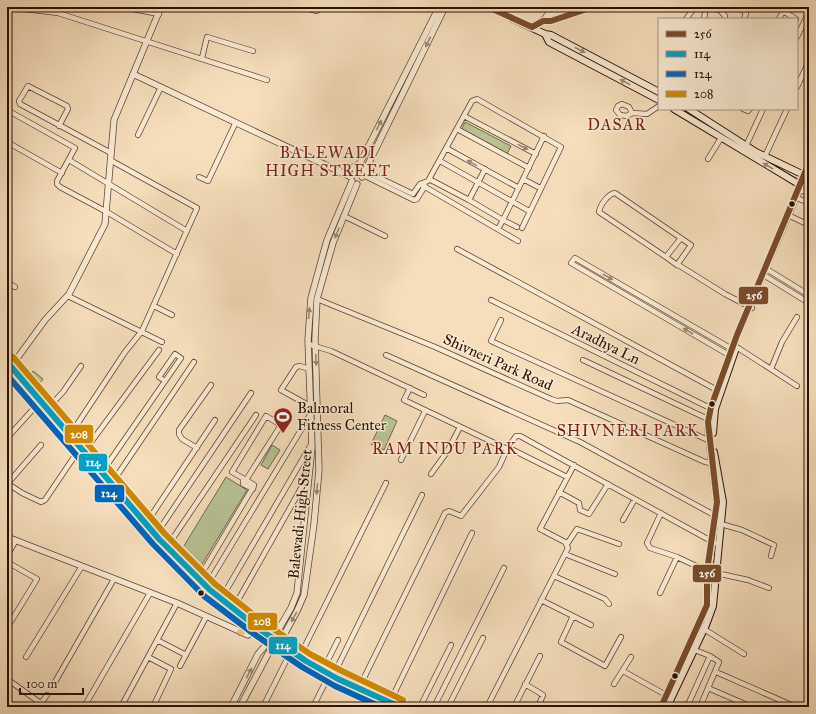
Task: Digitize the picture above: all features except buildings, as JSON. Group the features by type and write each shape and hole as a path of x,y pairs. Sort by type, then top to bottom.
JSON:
{"main road":[{"path":"492,8 545,34 551,35 658,91"},
{"path":"545,34 548,42 658,99"},
{"path":"676,110 801,187"},
{"path":"691,110 746,146 805,174 790,216 765,272"},
{"path":"720,138 724,132"},
{"path":"782,174 786,166"},
{"path":"667,707 707,605 707,571 721,524 723,502 713,444 710,408 801,187"},
{"path":"661,707 691,649 704,629 713,606 716,572 715,543 717,502 710,441 711,421 733,349"},
{"path":"8,366 13,378 36,406 80,453 170,561 194,584 254,631 300,656 323,670 330,677 359,688 386,703 400,707"},
{"path":"8,366 67,435 80,453 110,483 165,547 198,580 289,655 330,677 372,704 386,703"},
{"path":"241,632 247,626"}],"street":[{"path":"8,7 56,10 267,80"},
{"path":"122,7 159,14"},
{"path":"8,366 45,320 68,296 104,226 107,212 114,120 161,7"},
{"path":"302,7 317,11 321,7"},
{"name":"Balewadi High Street","path":"273,641 291,608 297,593 311,472 312,444 308,369 308,328 312,289 327,240 345,196 360,163 439,7"},
{"path":"363,174 445,7"},
{"path":"532,27 549,14 554,7"},
{"path":"532,27 549,16 576,7"},
{"path":"543,21 551,21 593,7"},
{"path":"687,18 695,7"},
{"path":"704,18 705,7 720,8 725,18"},
{"path":"739,7 746,13 744,18"},
{"path":"780,18 784,9 795,18"},
{"path":"798,35 809,12"},
{"path":"202,58 208,36 253,51"},
{"path":"798,85 809,61"},
{"path":"133,74 235,124 342,173 354,178 360,174 363,174 413,194 416,200"},
{"path":"59,126 68,109 67,106 28,86 19,103 59,126 111,153"},
{"path":"138,135 161,87"},
{"path":"413,194 420,184 427,183 469,200 519,228 561,146 477,99 472,100 440,161 427,183 416,200"},
{"path":"632,113 647,114 658,107"},
{"path":"7,110 75,148 57,181 57,184 60,187 107,212 177,254"},
{"path":"746,146 763,110"},
{"path":"765,156 787,110"},
{"path":"464,116 536,154"},
{"path":"199,176 208,181 235,124"},
{"path":"457,129 528,168"},
{"path":"498,229 544,136"},
{"path":"708,159 720,138"},
{"path":"7,142 62,173"},
{"path":"446,148 519,188"},
{"path":"69,160 187,231"},
{"path":"67,435 74,428 124,352 142,331 197,208 110,160"},
{"path":"440,161 529,211"},
{"path":"342,173 360,163"},
{"path":"805,174 809,163"},
{"path":"469,200 485,169"},
{"path":"342,173 347,185 345,196"},
{"path":"363,174 416,200"},
{"name":"Balewadi High Street","path":"273,641 297,611 304,595 314,524 319,446 315,345 317,299 333,243 344,216 354,178"},
{"path":"523,179 540,188"},
{"path":"427,183 518,241"},
{"path":"801,187 809,194"},
{"path":"677,265 691,245 615,193 611,194 600,207 599,212 677,265 751,307"},
{"path":"797,198 809,203"},
{"path":"344,216 385,236"},
{"path":"790,216 809,225"},
{"path":"666,257 680,238"},
{"path":"457,249 717,390"},
{"path":"733,349 721,351 574,264 572,261 574,258 724,345 733,349 771,369 797,386"},
{"path":"765,272 809,295"},
{"path":"765,272 809,303"},
{"path":"7,282 15,287"},
{"path":"68,296 162,342"},
{"name":"Shivneri Park Road","path":"317,299 434,347 551,399 557,401 568,400 705,462 712,463"},
{"name":"Aradhya Ln","path":"492,300 710,408"},
{"path":"154,306 172,316"},
{"path":"771,369 782,342 797,317"},
{"path":"501,320 491,341 710,441"},
{"path":"308,328 315,328"},
{"path":"308,344 315,345 424,395"},
{"path":"721,351 724,345"},
{"path":"41,445 8,483 41,502 45,500 159,350"},
{"path":"99,471 107,465 181,358 175,354 158,377 164,381"},
{"path":"386,355 580,442 716,516"},
{"path":"583,360 711,421"},
{"path":"110,483 116,477 194,362"},
{"path":"46,410 63,392 81,366"},
{"path":"308,369 300,366 296,367 281,390 310,406"},
{"path":"7,385 13,378"},
{"path":"197,448 182,439 179,434 179,430 211,385"},
{"path":"410,388 404,400 507,449"},
{"path":"154,535 159,530 251,393"},
{"path":"7,438 36,406"},
{"path":"401,460 425,411"},
{"path":"165,547 171,541 256,415"},
{"path":"206,587 310,415"},
{"path":"198,580 254,485 232,472 266,416 281,425 246,480"},
{"path":"145,525 215,420"},
{"path":"431,474 447,452 460,427"},
{"path":"359,688 445,513 449,511 460,516 499,467 514,438 520,436 715,543"},
{"path":"221,599 312,444"},
{"path":"513,450 567,477"},
{"path":"567,544 540,529 574,465"},
{"path":"234,609 311,472"},
{"path":"300,656 386,483"},
{"path":"559,492 579,503 580,510 589,514 608,484"},
{"path":"313,707 330,677 422,495"},
{"path":"623,520 635,499"},
{"path":"661,513 647,545 650,548 677,557 707,571 748,580 769,588"},
{"path":"721,524 742,530 774,545 771,556"},
{"path":"487,707 565,554 567,544 577,529 619,544"},
{"path":"386,703 472,533"},
{"path":"7,536 177,603 248,635 254,631"},
{"path":"7,556 16,540"},
{"path":"565,554 615,574"},
{"path":"660,593 677,557"},
{"path":"7,562 37,579 7,628"},
{"path":"26,657 82,566"},
{"path":"434,707 504,568"},
{"path":"554,576 605,599 608,604"},
{"path":"55,682 114,579"},
{"path":"84,707 150,593"},
{"path":"541,600 591,624"},
{"path":"121,707 177,603"},
{"path":"180,666 206,616"},
{"path":"573,616 561,642 605,666 621,637"},
{"path":"704,629 744,654"},
{"path":"448,707 483,638"},
{"path":"157,640 186,655"},
{"path":"323,670 338,640"},
{"path":"232,707 258,654 273,641"},
{"path":"240,707 273,641"},
{"path":"420,707 450,645"},
{"path":"691,649 710,656 719,662 700,707"},
{"path":"263,707 289,655"},
{"path":"514,707 540,656"},
{"path":"687,707 710,656"},
{"path":"148,657 171,669 153,707"},
{"path":"614,684 631,657"},
{"path":"623,671 666,695"},
{"path":"716,672 796,707"},
{"path":"7,679 46,707"},
{"path":"525,684 543,695 538,707"},
{"path":"708,688 745,704"},
{"path":"41,703 47,695"}],"green space":[{"path":"465,122 511,146 507,154 461,130"},
{"path":"33,371 43,379 37,387 27,379"},
{"path":"385,415 397,421 384,450 371,444"},
{"path":"272,445 280,450 268,469 261,465"},
{"path":"226,477 247,490 198,571 179,554"}],"transit line":[{"name":"256","path":"488,7 532,27"},
{"name":"256","path":"532,27 543,21 551,21 593,7"},
{"name":"256","path":"661,707 707,605 707,571 717,502 708,422 711,407 737,335 809,163"},
{"name":"208","path":"13,357 165,534 215,584 263,622 310,654 403,700"},
{"name":"114","path":"7,362 159,539 210,590 258,628 306,661 338,679 400,707"},
{"name":"124","path":"7,375 153,544 204,596 254,634 302,667 335,686 381,707"}],"place":[{"name":"Balmoral Fitness Center","path":"283,434"}],"district":[{"name":"DASAR","path":"617,124"},
{"name":"BALEWADI HIGH STREET","path":"328,161"},
{"name":"SHIVNERI PARK","path":"628,430"},
{"name":"RAM INDU PARK","path":"445,448"}]}
